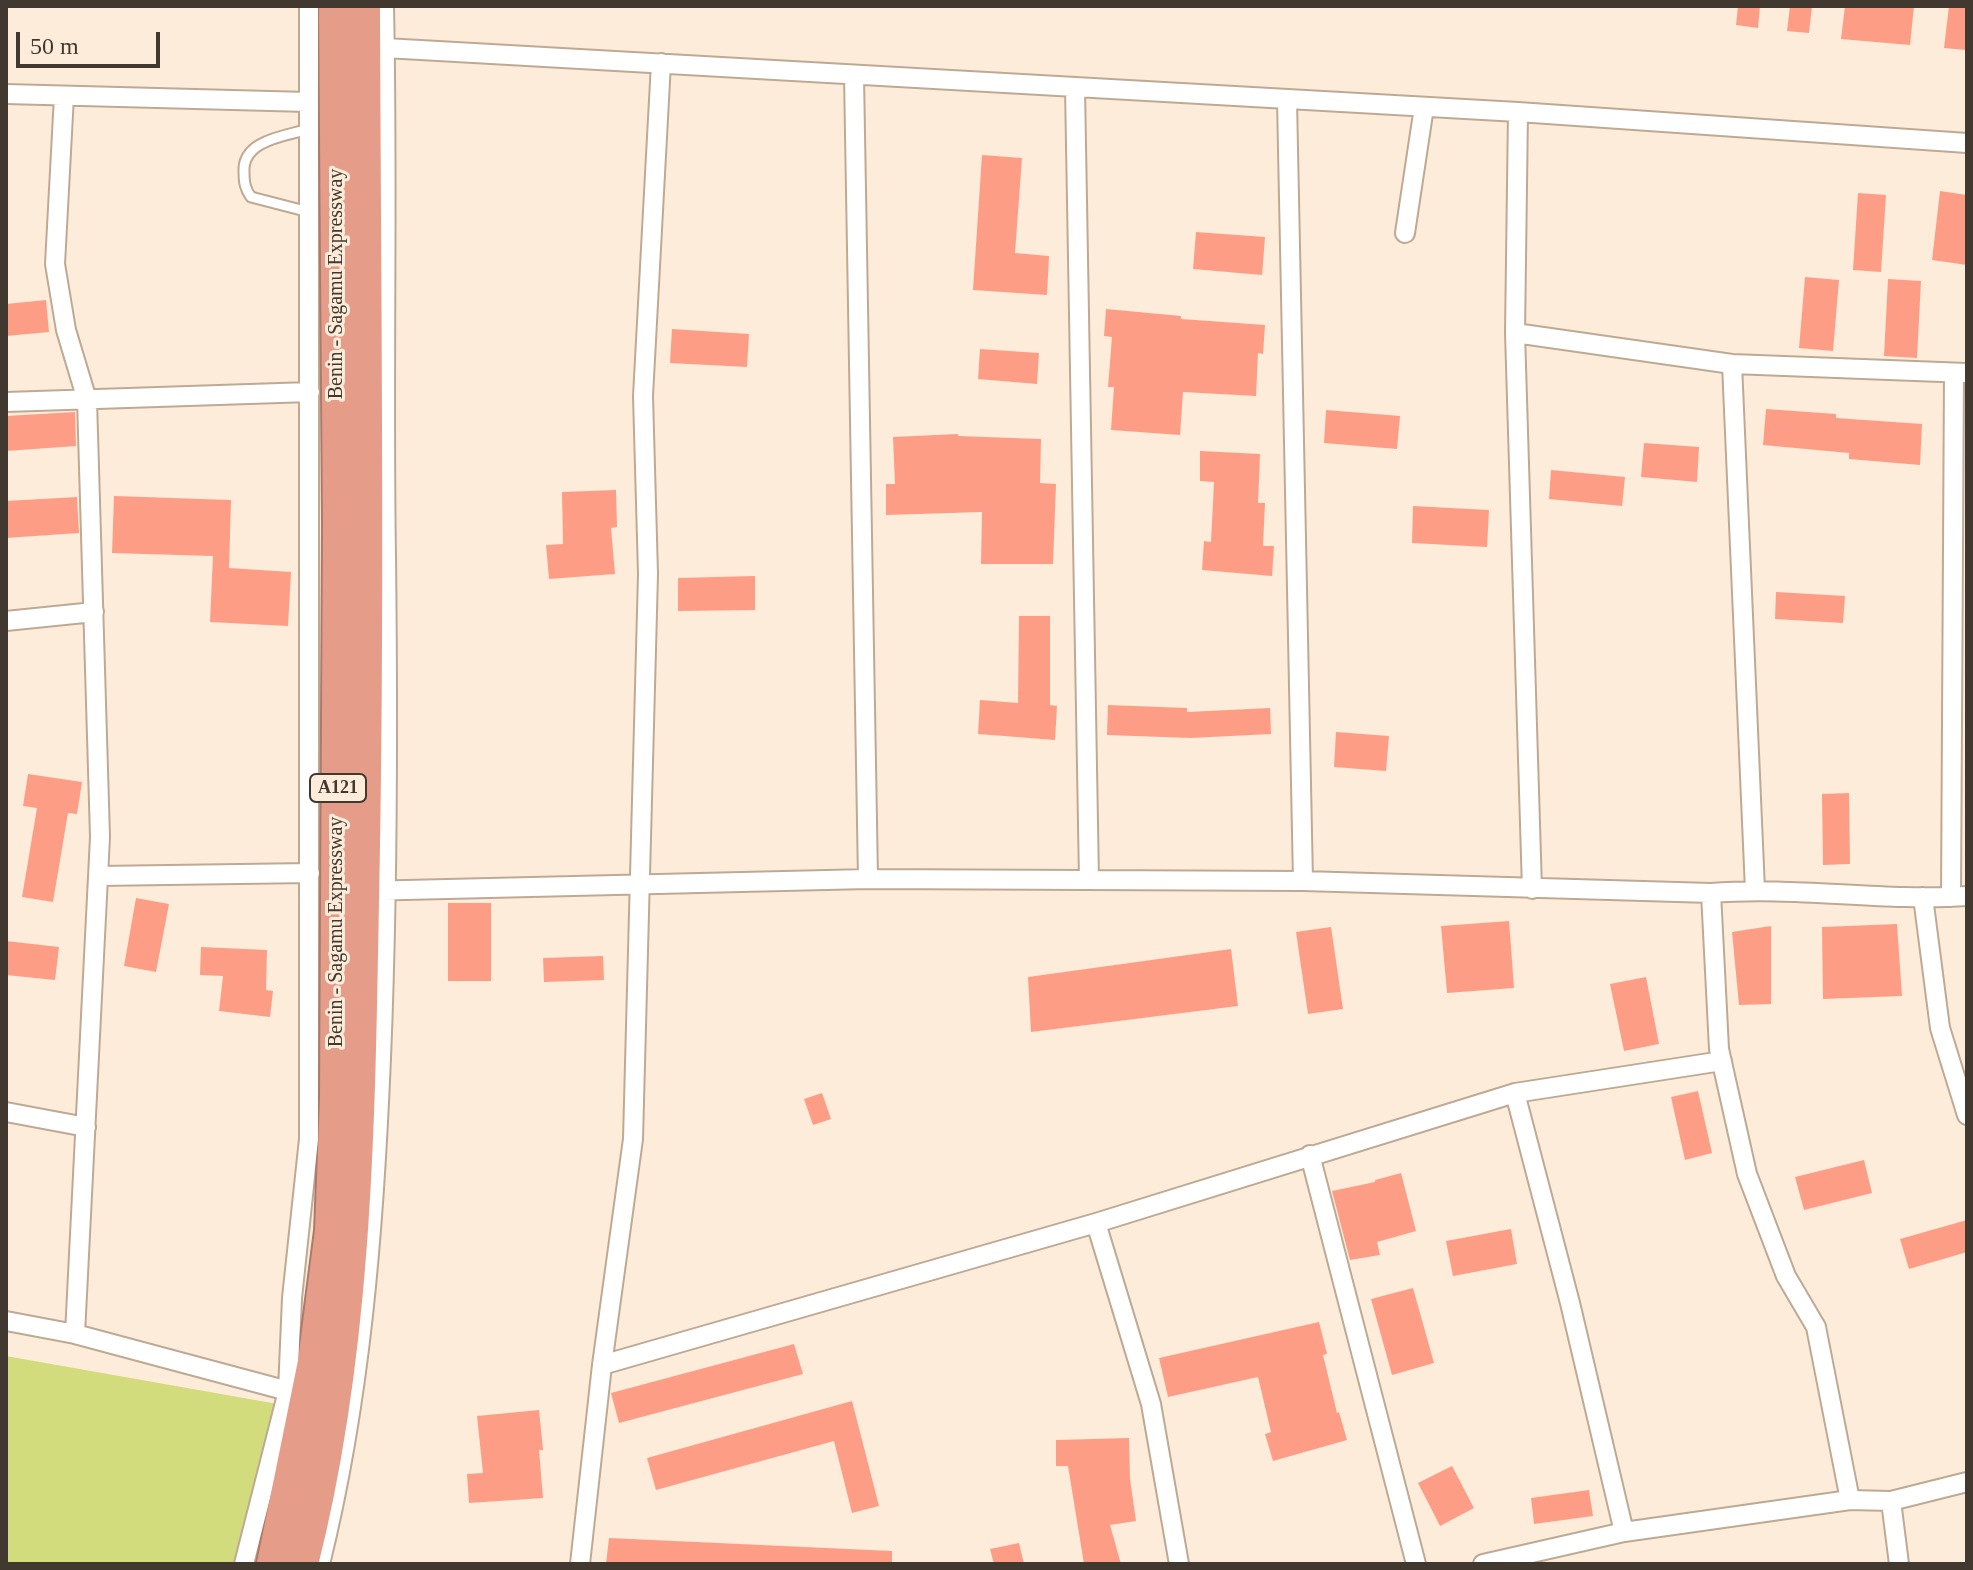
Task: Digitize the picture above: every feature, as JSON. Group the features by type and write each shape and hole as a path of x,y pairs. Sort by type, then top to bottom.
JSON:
{"highway":[{"name":"Benin - Sagamu Expressway","path":"273,1564 314,1362 347,1099 335,6"},
{"name":"A121","path":"302,1564 331,1409 348,1280 358,1147 347,1099 375,891 366,715 364,6"}],"street":[{"path":"244,1564 288,1391 292,1298 309,1139 309,6"},
{"path":"320,1564 331,1521 357,1364 371,1245 384,6"},
{"path":"385,48 1518,112 1967,143"},
{"path":"580,1564 602,1365 633,1139 648,574 643,396 661,63"},
{"path":"854,76 868,879"},
{"path":"1075,88 1089,880"},
{"path":"6,94 308,102"},
{"path":"64,96 55,264 66,330 87,400 100,837 75,1334"},
{"path":"1287,100 1303,881"},
{"path":"1405,233 1424,107"},
{"path":"1518,112 1515,333 1532,889"},
{"path":"375,891 868,879 1303,881 1532,889 1711,893 1755,890 1959,897 1960,373 1732,364 1515,333"},
{"path":"1732,364 1755,890"},
{"path":"6,402 310,392"},
{"path":"6,621 94,612"},
{"path":"98,876 310,873"},
{"path":"1711,893 1722,1061 1747,1174 1786,1276 1816,1327 1850,1500"},
{"path":"1923,897 1940,1028 1967,1115"},
{"path":"602,1365 1096,1223 1515,1093 1722,1061"},
{"path":"1515,1093 1570,1303 1624,1532"},
{"path":"6,1112 86,1127"},
{"path":"1310,1155 1416,1564"},
{"path":"1096,1223 1151,1404 1179,1564"},
{"path":"6,1321 75,1334 288,1391"},
{"path":"1485,1564 1624,1532 1850,1500 1891,1501 1967,1482"},
{"path":"1891,1501 1899,1564"}],"lane":[{"path":"309,129 265,142 250,151 243,166 245,189 251,197 309,212"}],"green space":[{"path":"6,1356 289,1406 259,1564 6,1564"}],"building":[{"path":"1738,6 1760,6 1758,28 1736,25"},
{"path":"1790,6 1812,6 1809,33 1787,31"},
{"path":"1845,6 1914,6 1910,45 1841,39"},
{"path":"1949,6 1967,6 1966,50 1944,48"},
{"path":"982,155 1022,158 1015,253 1049,256 1047,295 973,290"},
{"path":"1940,191 1967,195 1967,265 1932,260"},
{"path":"1858,193 1886,195 1881,272 1853,270"},
{"path":"1196,232 1265,237 1262,275 1193,269"},
{"path":"1805,277 1839,280 1833,351 1799,348"},
{"path":"1888,279 1921,281 1917,358 1884,356"},
{"path":"46,300 49,332 6,336 6,304"},
{"path":"1106,309 1181,316 1181,319 1265,325 1263,354 1258,353 1256,396 1183,392 1180,435 1111,430 1114,387 1108,387 1112,337 1104,336"},
{"path":"672,329 749,334 747,367 670,363"},
{"path":"980,349 1039,353 1037,384 978,379"},
{"path":"1766,409 1922,424 1920,465 1849,459 1849,453 1763,445"},
{"path":"1326,410 1400,416 1397,449 1324,443"},
{"path":"75,412 76,446 6,451 6,416"},
{"path":"958,434 1041,439 1040,483 1056,484 1053,564 981,564 982,512 886,515 886,484 895,484 893,437"},
{"path":"1644,443 1699,447 1697,482 1641,477"},
{"path":"1200,451 1260,454 1258,503 1265,503 1263,546 1274,546 1272,576 1202,570 1204,541 1211,542 1214,482 1200,481"},
{"path":"1551,470 1625,477 1622,506 1549,499"},
{"path":"616,490 617,527 611,528 615,574 549,579 546,545 563,544 562,492"},
{"path":"114,496 231,500 229,568 291,572 288,626 210,622 213,556 112,553"},
{"path":"77,497 79,533 6,538 6,501"},
{"path":"1413,506 1489,510 1487,547 1412,543"},
{"path":"755,576 755,610 678,611 678,578"},
{"path":"1776,592 1845,596 1843,623 1775,619"},
{"path":"1019,616 1050,616 1050,705 1057,706 1055,740 978,734 980,700 1018,703"},
{"path":"1108,705 1187,708 1187,712 1270,708 1271,734 1191,738 1107,735"},
{"path":"1336,732 1389,736 1386,771 1334,767"},
{"path":"28,774 82,782 77,814 68,813 53,902 22,897 37,808 23,806"},
{"path":"1849,793 1850,864 1823,865 1822,794"},
{"path":"136,898 169,904 156,972 124,966"},
{"path":"448,903 491,903 491,981 448,981"},
{"path":"1509,921 1514,988 1447,993 1441,926"},
{"path":"1897,924 1902,996 1823,999 1822,927"},
{"path":"1771,926 1771,1004 1739,1005 1732,932"},
{"path":"1331,927 1343,1009 1308,1014 1296,932"},
{"path":"6,941 59,947 55,980 6,975"},
{"path":"201,947 267,950 266,990 273,991 270,1017 219,1011 223,976 200,975"},
{"path":"1231,949 1238,1006 1031,1032 1028,977"},
{"path":"603,956 604,980 544,982 543,958"},
{"path":"1646,977 1659,1044 1624,1051 1610,984"},
{"path":"1698,1091 1712,1153 1685,1160 1671,1097"},
{"path":"822,1093 831,1119 813,1125 804,1099"},
{"path":"1864,1160 1872,1193 1804,1210 1795,1177"},
{"path":"1401,1173 1416,1231 1377,1242 1380,1255 1350,1260 1332,1191"},
{"path":"1967,1220 1967,1252 1909,1269 1900,1239"},
{"path":"1511,1229 1517,1264 1453,1276 1446,1241"},
{"path":"1413,1288 1434,1363 1392,1375 1371,1299"},
{"path":"1319,1322 1327,1354 1323,1355 1347,1440 1273,1461 1265,1434 1271,1432 1258,1377 1168,1397 1159,1358"},
{"path":"794,1344 803,1374 619,1423 611,1393"},
{"path":"852,1401 879,1506 852,1513 834,1441 656,1490 647,1458"},
{"path":"539,1410 543,1498 469,1503 467,1474 483,1473 477,1416"},
{"path":"1129,1438 1130,1479 1136,1521 1110,1525 1121,1564 1084,1564 1068,1466 1056,1466 1056,1440"},
{"path":"1452,1466 1474,1508 1440,1526 1418,1483"},
{"path":"1589,1490 1593,1516 1534,1524 1531,1498"},
{"path":"609,1538 892,1551 892,1564 606,1564"},
{"path":"1019,1543 1024,1564 994,1564 990,1549"}]}
